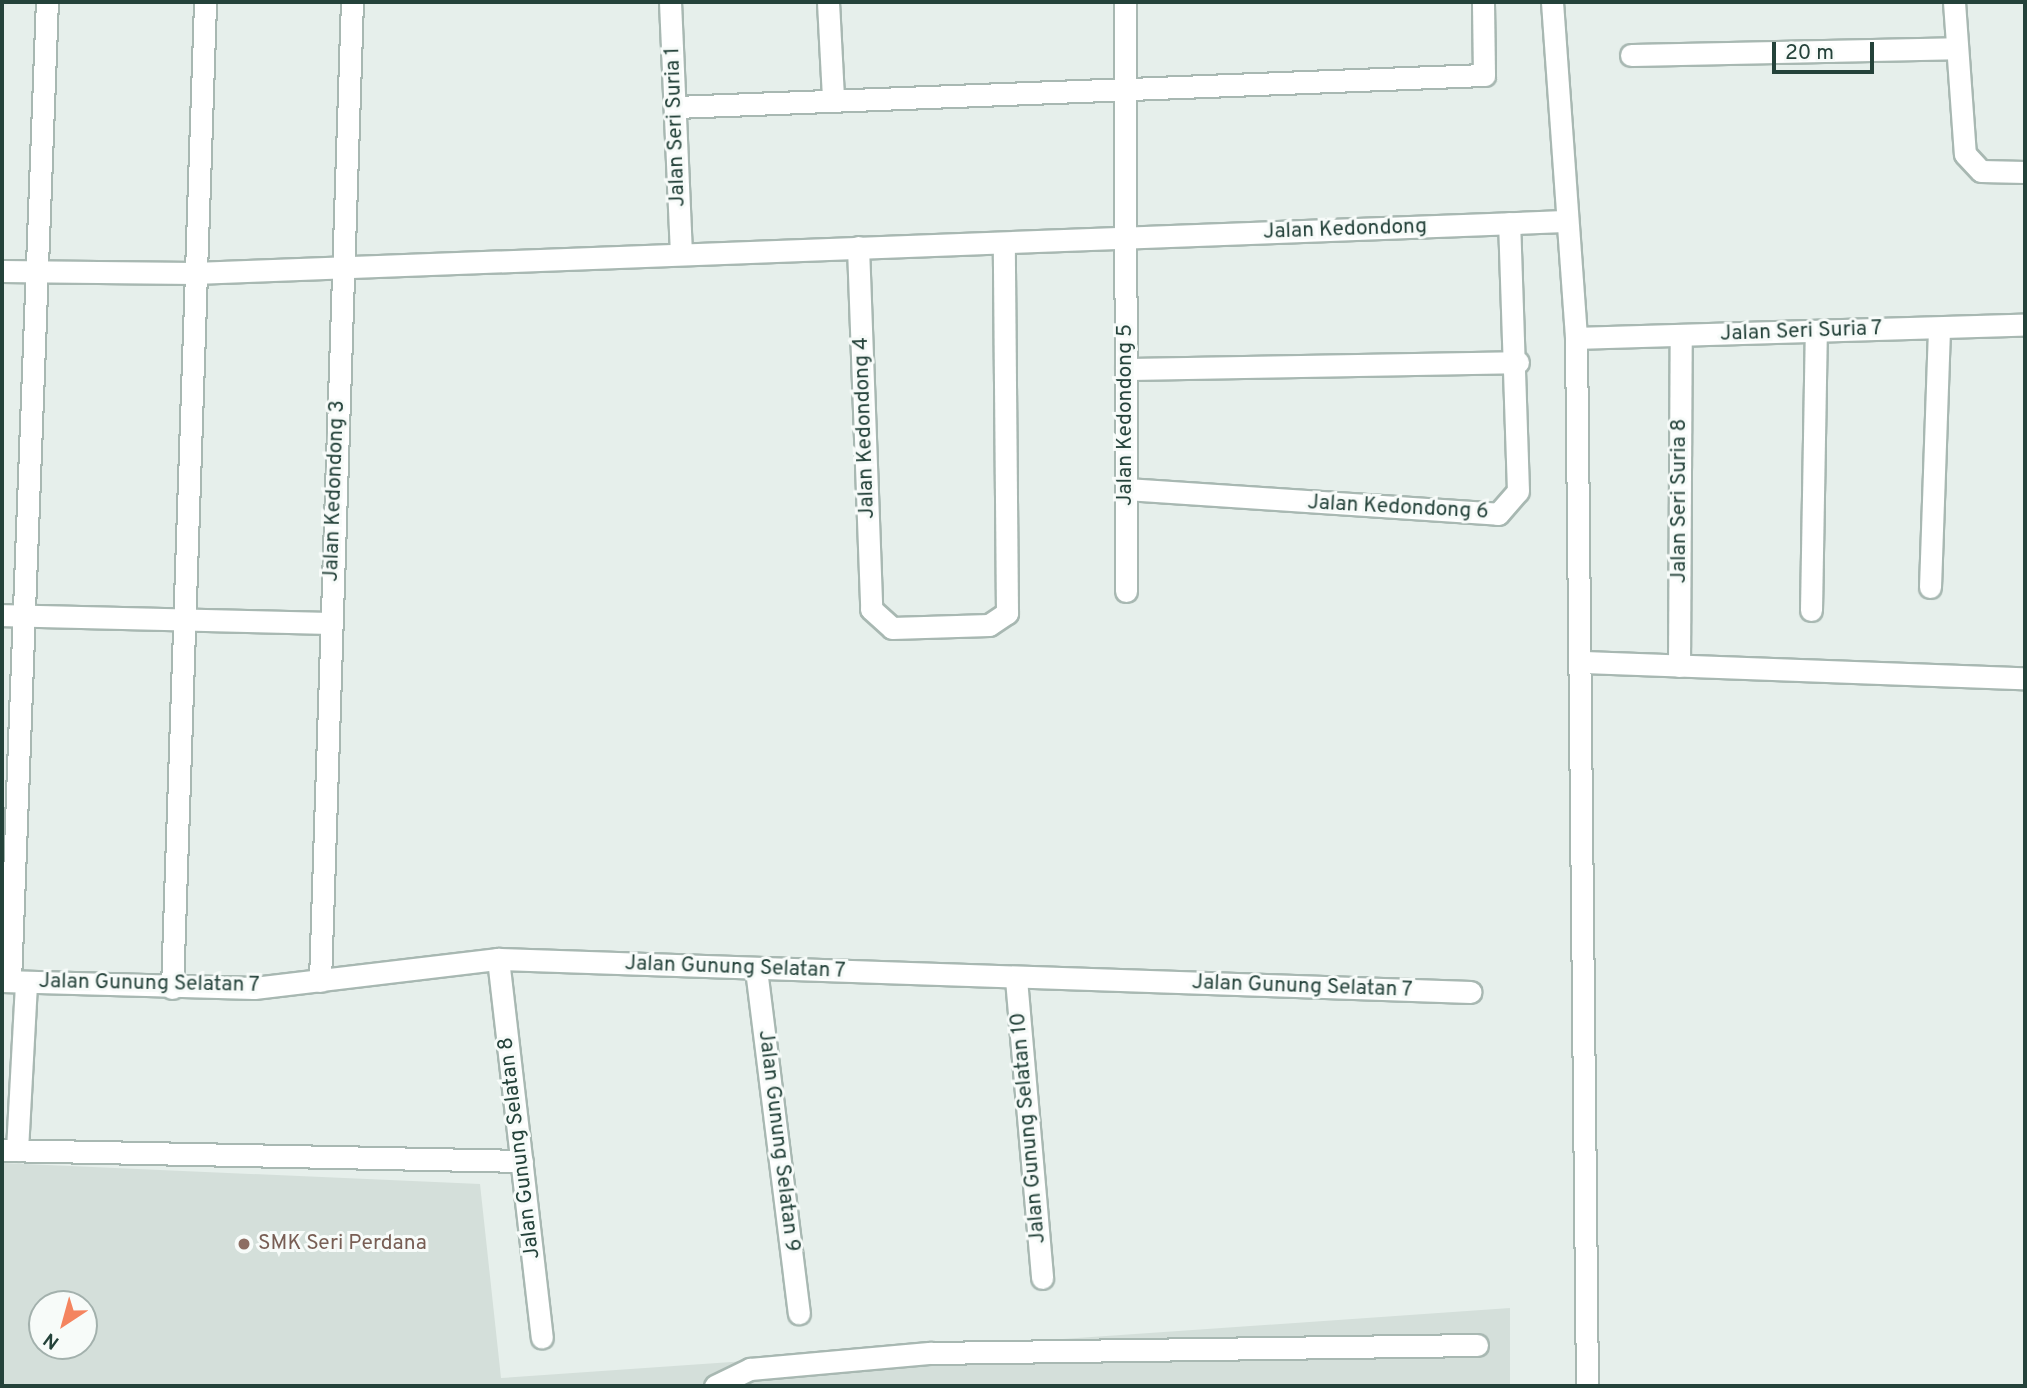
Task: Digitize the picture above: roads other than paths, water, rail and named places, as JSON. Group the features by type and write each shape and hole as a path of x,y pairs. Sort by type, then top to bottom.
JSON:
{"street":[{"path":"47,2 36,272 12,615 13,981 9,1150 522,1161"},
{"path":"172,988 181,619 205,2"},
{"name":"Jalan Kedondong 3","path":"320,981 352,2"},
{"name":"Jalan Seri Suria 1","path":"670,2 681,252"},
{"path":"828,2 833,97"},
{"name":"Jalan Kedondong 5","path":"1125,2 1126,591"},
{"path":"676,107 833,97 1127,90 1485,75 1483,2"},
{"path":"1552,2 1564,222 1576,338 1587,1386"},
{"path":"1954,2 1959,139 1982,171 2025,172"},
{"path":"1631,55 1956,48"},
{"name":"Jalan Kedondong","path":"2,271 194,273 344,264 681,252 1004,245 1564,222"},
{"name":"Jalan Kedondong 6","path":"1126,489 1498,514 1518,491 1518,362 1509,223"},
{"name":"Jalan Kedondong 4","path":"858,247 871,609 892,628 989,625 1007,613 1004,245"},
{"name":"Jalan Seri Suria 7","path":"1576,338 2025,325"},
{"path":"1930,587 1939,328"},
{"path":"1811,610 1816,331"},
{"name":"Jalan Seri Suria 8","path":"1679,666 1681,335"},
{"path":"1126,369 1518,362"},
{"path":"12,615 330,623"},
{"path":"1581,662 2025,678"},
{"name":"Jalan Gunung Selatan 7","path":"13,981 172,988 320,981 498,959 1016,979 1471,992"},
{"name":"Jalan Gunung Selatan 8","path":"498,959 542,1337"},
{"name":"Jalan Gunung Selatan 9","path":"756,969 799,1312"},
{"name":"Jalan Gunung Selatan 10","path":"1016,979 1042,1278"},
{"path":"715,1386 750,1369 931,1353 1477,1345"}],"place":[{"name":"SMK Seri Perdana","path":"244,1244"}]}
